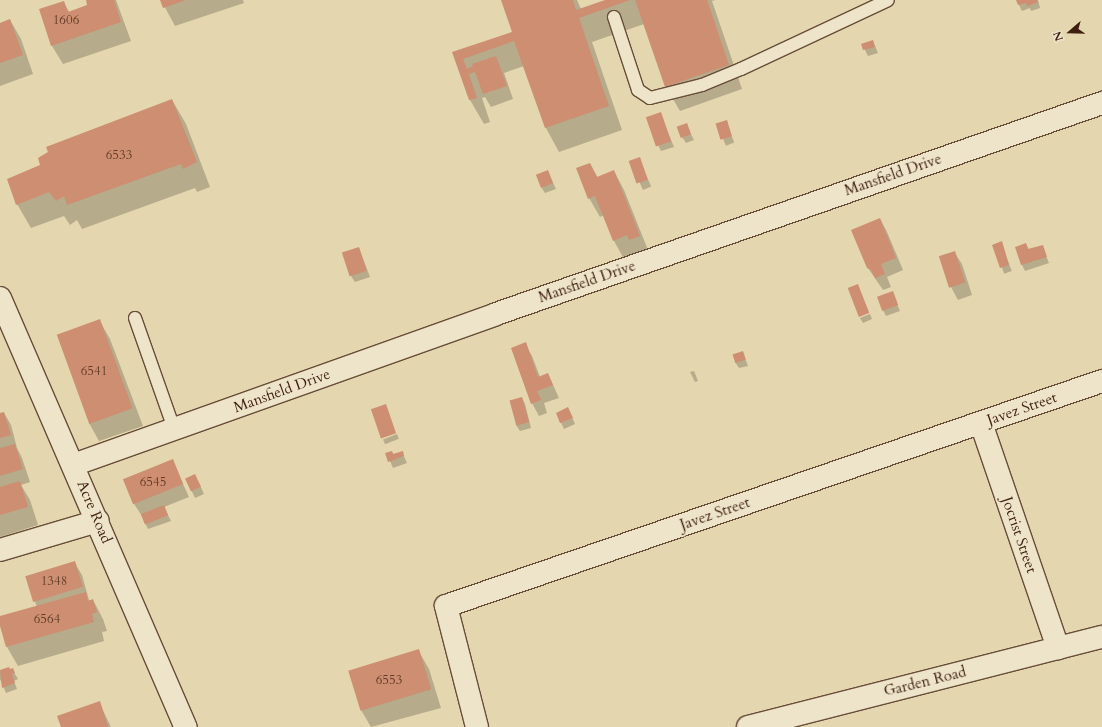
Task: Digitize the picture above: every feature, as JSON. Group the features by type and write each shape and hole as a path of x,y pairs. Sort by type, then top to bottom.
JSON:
{"street":[{"name":"Mansfield Drive","path":"73,465 496,314 1102,103"},
{"name":"Acre Road","path":"0,298 98,521 186,727"},
{"name":"Javez Street","path":"477,727 446,606 1102,381"},
{"name":"Jocrist Street","path":"981,423 1058,648"},
{"path":"0,550 98,521"},
{"name":"Garden Road","path":"748,727 1102,637"}],"lane":[{"path":"614,17 638,90 650,98 702,85 741,69 888,0"},
{"path":"135,318 174,429"}],"building":[{"path":"86,0 114,0 121,22 51,46 39,9 64,1 68,12 87,5"},
{"path":"160,0 186,0 163,8"},
{"path":"501,0 573,0 576,10 605,0 630,0 579,18 609,106 545,128 514,41 463,59 467,69 473,66 472,64 496,56 507,86 483,94 475,72 469,74 477,98 469,100 452,52 512,32"},
{"path":"635,0 707,0 729,65 665,87"},
{"path":"1016,0 1037,0 1038,2 1027,6 1026,3 1018,5"},
{"path":"10,19 23,55 0,63 0,23"},
{"path":"873,40 875,47 863,50 861,44"},
{"path":"172,99 197,162 183,169 181,164 67,205 64,196 56,201 49,192 16,205 7,179 40,165 38,158 48,152 46,147"},
{"path":"661,112 671,141 656,147 646,117"},
{"path":"727,120 732,136 720,140 716,124"},
{"path":"687,123 691,134 681,138 677,127"},
{"path":"640,157 648,180 636,184 629,161"},
{"path":"590,163 597,177 614,170 640,236 629,240 627,235 613,241 595,196 588,199 576,168"},
{"path":"548,170 553,183 541,188 536,175"},
{"path":"880,218 896,258 881,264 885,274 875,278 871,270 867,268 851,230"},
{"path":"1002,241 1009,265 1000,268 992,245"},
{"path":"1026,243 1028,249 1043,245 1047,257 1021,265 1015,247"},
{"path":"359,247 367,271 350,276 342,253"},
{"path":"955,251 965,282 949,288 939,256"},
{"path":"858,284 869,313 859,317 848,288"},
{"path":"893,291 898,305 882,311 877,297"},
{"path":"100,319 132,408 89,424 57,335"},
{"path":"526,342 538,377 548,373 553,385 537,391 541,400 531,404 511,348"},
{"path":"743,351 746,360 735,363 733,354"},
{"path":"522,397 529,422 517,426 510,401"},
{"path":"386,404 396,433 381,439 371,409"},
{"path":"568,407 573,418 560,423 556,413"},
{"path":"4,412 11,435 0,438 0,413"},
{"path":"15,444 23,469 0,476 0,448"},
{"path":"392,451 393,454 403,451 404,456 388,462 385,453"},
{"path":"173,459 183,484 133,504 123,479"},
{"path":"195,474 201,487 191,491 185,479"},
{"path":"20,481 28,507 0,515 0,487"},
{"path":"164,505 168,515 145,525 141,514"},
{"path":"75,561 83,587 33,602 25,576"},
{"path":"86,592 88,601 93,599 97,612 92,614 94,622 6,647 0,626 0,616"},
{"path":"419,649 431,689 361,711 348,671"},
{"path":"9,667 10,669 13,668 15,673 12,674 15,683 2,688 0,670"},
{"path":"100,701 108,727 61,727 57,716"}]}
